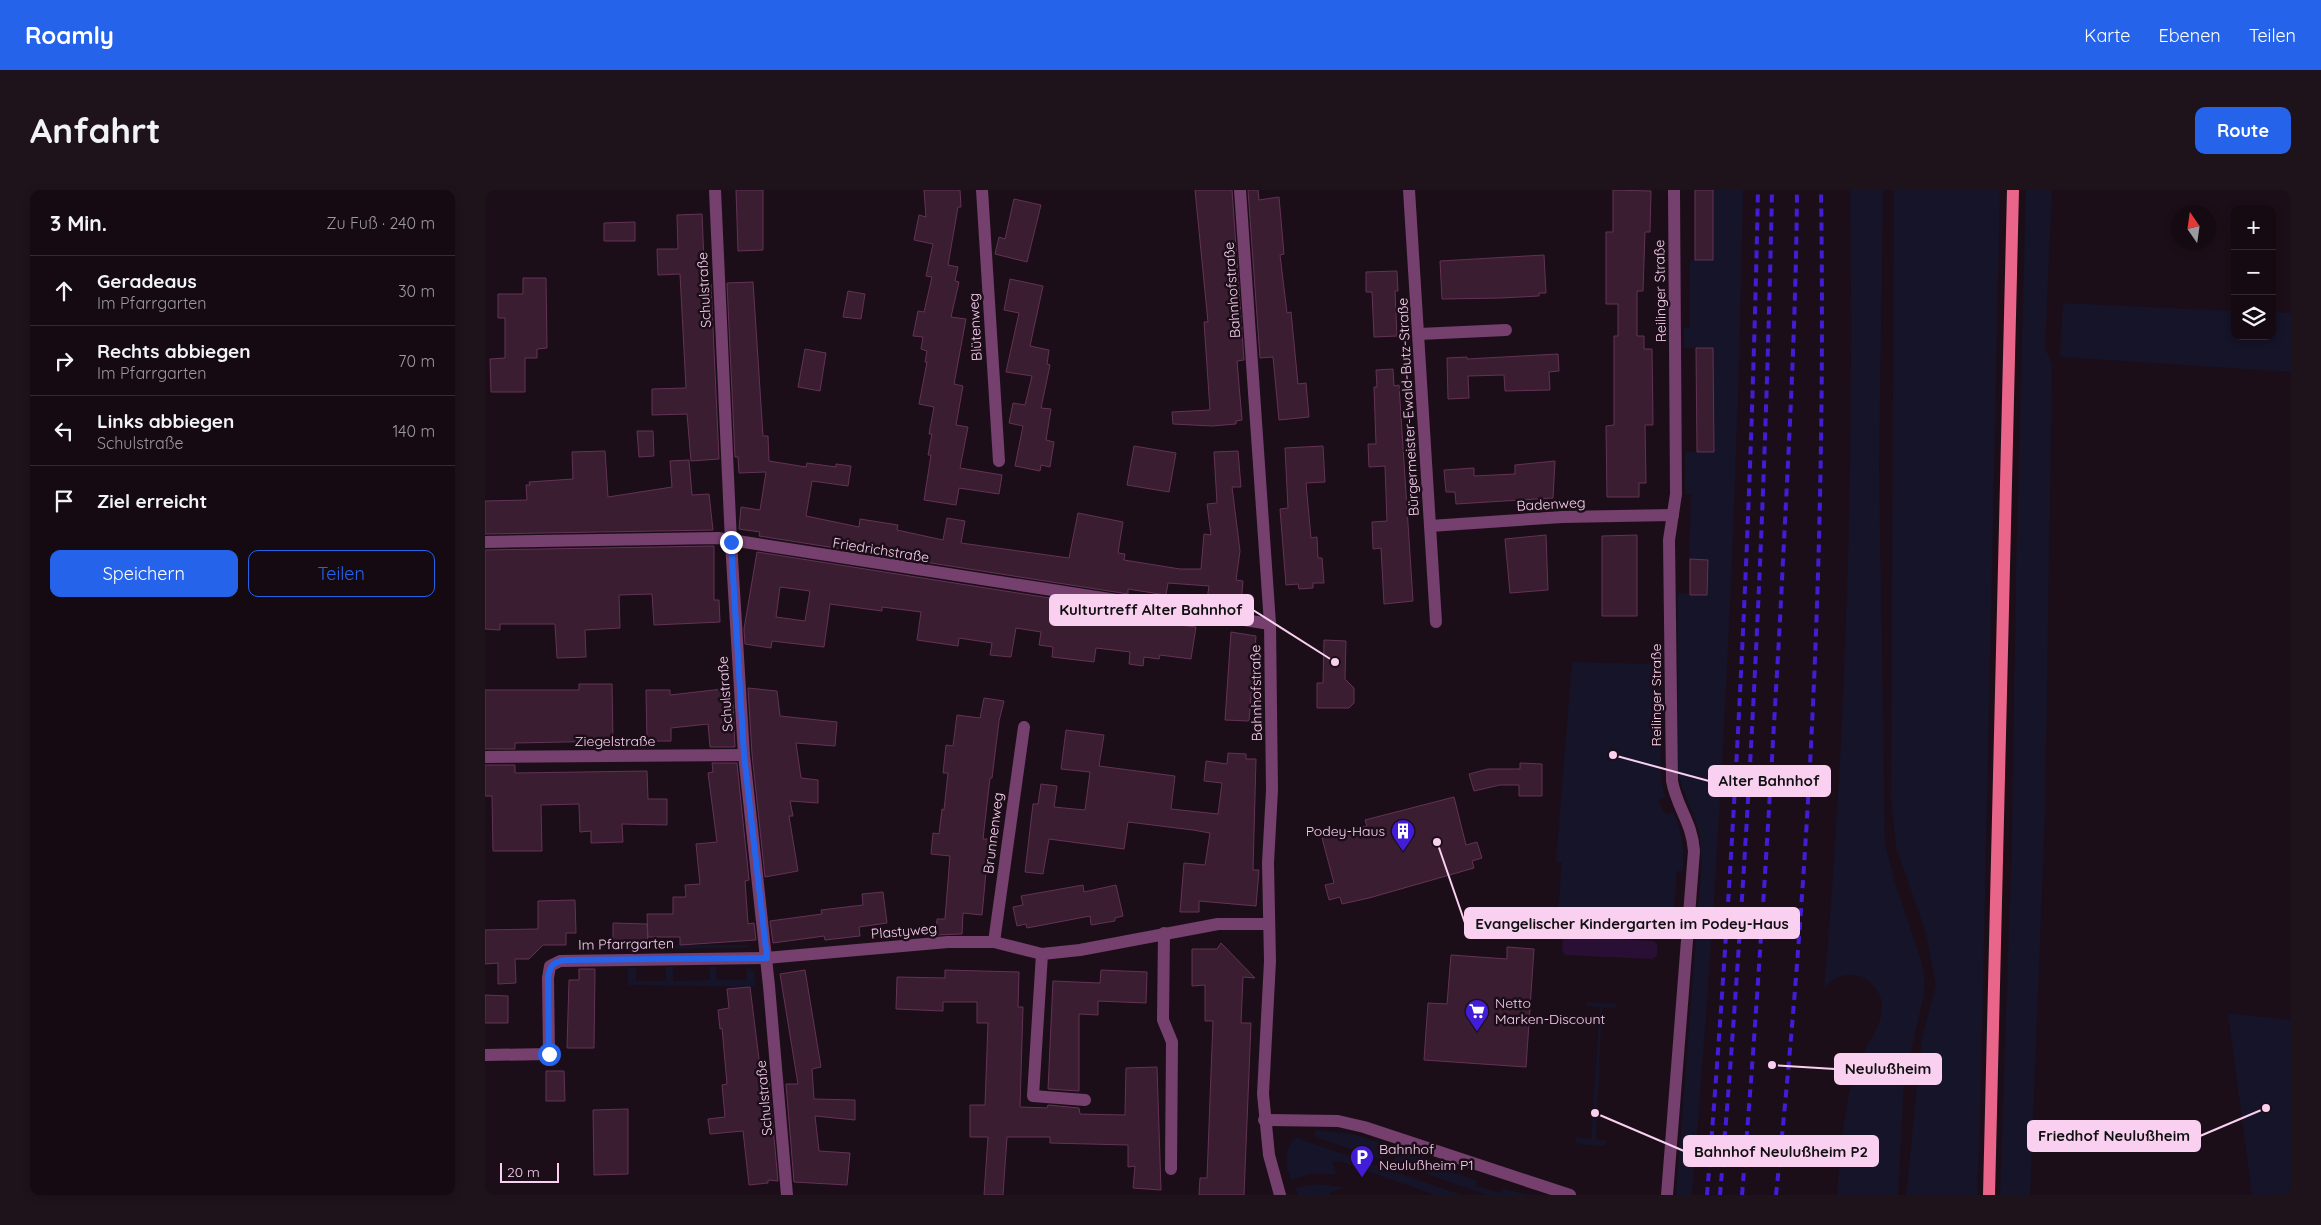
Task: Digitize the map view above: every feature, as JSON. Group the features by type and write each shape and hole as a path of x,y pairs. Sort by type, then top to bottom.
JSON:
{"main road":[{"path":"1989,1195 2013,190"}],"street":[{"name":"Schulstraße","path":"715,190 731,542 744,755 767,958 787,1195"},
{"name":"Blütenweg","path":"982,190 999,461"},
{"name":"Bahnhofstraße","path":"1240,190 1270,624 1272,790 1268,924 1270,961 1263,1094 1264,1120 1269,1155 1280,1195"},
{"name":"Bürgermeister-Ewald-Butz-Straße","path":"1409,190 1436,622"},
{"name":"Reilinger Straße","path":"1667,1195 1695,850 1690,824 1674,794 1672,781 1669,540 1676,494 1674,190"},
{"path":"1419,334 1507,330"},
{"name":"Badenweg","path":"1430,526 1562,517 1673,515"},
{"name":"Friedrichstraße","path":"485,542 718,538 731,542 1270,624"},
{"name":"Brunnenweg","path":"995,942 1024,727"},
{"name":"Ziegelstraße","path":"485,757 744,755"},
{"name":"Plastyweg","path":"767,958 948,942 995,942 1042,954 1080,950 1218,924 1268,924"},
{"path":"1164,934 1163,1020 1172,1042 1171,1169"},
{"path":"1042,954 1033,1096 1085,1100"},
{"name":"Im Pfarrgarten","path":"485,1055 549,1054 548,978 550,966 554,962 568,960 767,958"},
{"path":"1264,1120 1339,1121 1364,1127 1570,1195"}],"shaded area":[{"path":"1713,190 1743,190 1732,567 1719,819 1692,1195 1676,1195 1701,872 1698,828 1683,790 1678,770 1678,593 1707,595 1708,560 1689,560 1691,494 1685,494 1685,452 1714,452 1713,348 1684,348 1684,328 1690,328 1690,260 1704,260"},
{"path":"1850,190 1883,190 1879,466 1885,844 1896,886 1921,960 1925,982 1904,1082 1898,1195 1837,1195 1843,1132 1851,1086 1858,1063 1876,1031 1882,1005 1879,993 1871,983 1855,975 1838,978 1832,981 1824,990 1838,790 1847,590 1851,390"},
{"path":"1894,190 2000,190 1977,1195 1906,1195 1922,1037 1936,986 1926,933 1896,847 1891,796"},
{"path":"2026,190 2052,190 2045,348 2052,364 2045,813 2030,1195 2000,1195 2012,840 2016,573"},
{"path":"2063,303 2231,311 2231,340 2276,340 2276,312 2291,313 2291,372 2060,357"},
{"path":"1572,662 1657,664 1660,668 1661,779 1665,797 1658,801 1666,815 1673,812 1681,834 1683,855 1683,871 1677,871 1672,930 1557,922 1562,862 1556,862"},
{"path":"1567,936 1654,941 1657,945 1657,956 1652,959 1565,955 1562,950 1563,940"},
{"path":"664,945 751,945 746,948 664,949"},
{"path":"666,967 673,967 673,981 710,980 710,967 716,967 717,980 747,980 747,967 754,971 756,987 628,985 628,968 636,968 636,981 666,981"},
{"path":"1587,1002 1616,1004 1615,1008 1602,1007 1596,1139 1607,1141 1604,1146 1584,1145 1575,1142 1576,1137 1591,1139 1600,1007 1587,1006"},
{"path":"2228,1013 2291,1020 2291,1195 2252,1195"},
{"path":"1315,1130 1352,1134 1388,1145 1382,1160 1315,1137"},
{"path":"1297,1138 1462,1195 1435,1195 1339,1161 1332,1162 1337,1174 1311,1174 1291,1180 1287,1156 1292,1140"},
{"path":"1398,1149 1449,1166 1410,1168 1394,1163"},
{"path":"1447,1170 1478,1181 1476,1186 1501,1193 1503,1189 1529,1195 1486,1195 1427,1174 1428,1171"},
{"path":"1317,1184 1344,1187 1330,1193 1330,1195 1298,1195 1295,1188"}],"building":[{"path":"736,190 763,190 763,250 738,251"},
{"path":"924,190 960,190 961,207 958,207 948,265 958,267 955,281 959,282 951,317 966,319 954,384 963,386 956,425 968,427 960,468 1002,475 999,494 959,488 956,505 924,500 931,455 928,455 932,434 929,434 934,407 919,404 927,362 925,362 927,351 921,349 923,337 913,336 918,311 924,312 932,277 926,276 933,244 914,240 919,215 926,217"},
{"path":"1195,190 1232,190 1244,360 1237,361 1242,420 1236,421 1236,424 1212,426 1173,424 1172,412 1210,410 1204,322 1208,322"},
{"path":"1248,190 1258,190 1259,200 1279,197 1284,254 1280,255 1287,313 1291,312 1298,384 1306,383 1309,417 1279,420 1273,357 1260,358"},
{"path":"1613,190 1651,191 1650,232 1645,232 1643,291 1637,291 1637,336 1644,336 1644,349 1652,349 1653,425 1645,425 1646,483 1639,483 1639,497 1607,497 1606,426 1614,425 1614,336 1618,336 1618,304 1606,304 1606,232 1613,232"},
{"path":"1695,190 1713,190 1713,260 1695,260"},
{"path":"1014,199 1041,205 1027,262 995,254 999,237 1005,239"},
{"path":"702,214 705,284 711,284 719,459 691,461 687,414 652,415 652,389 686,388 680,274 658,275 657,249 678,249 677,215"},
{"path":"635,222 635,241 604,241 604,223"},
{"path":"1544,255 1546,293 1539,293 1539,296 1442,299 1440,261"},
{"path":"1397,271 1398,291 1395,291 1397,336 1374,337 1372,292 1366,292 1366,272"},
{"path":"523,278 546,278 547,348 537,349 537,358 525,358 525,392 491,392 490,359 505,358 505,318 498,318 498,294 523,294"},
{"path":"1010,279 1043,286 1030,346 1049,350 1047,364 1050,365 1041,408 1051,409 1046,440 1054,442 1050,467 1041,465 1040,471 1015,466 1023,426 1009,423 1013,403 1025,405 1032,376 1006,372 1019,313 1004,310"},
{"path":"753,282 763,436 768,436 769,461 806,467 807,463 836,467 836,464 851,466 848,486 812,481 806,516 859,527 860,519 898,525 897,530 943,540 947,518 965,521 961,543 1069,558 1078,513 1123,522 1118,553 1125,554 1124,560 1180,569 1201,569 1204,534 1211,535 1207,504 1217,503 1214,452 1238,451 1241,487 1232,487 1240,551 1236,580 1243,581 1241,603 1207,599 1209,586 1168,583 1166,595 1128,589 1128,594 759,536 760,532 739,529 741,507 760,510 766,472 739,473 738,457 735,457 727,283"},
{"path":"848,291 865,294 861,319 843,317"},
{"path":"1696,348 1713,348 1714,452 1697,452"},
{"path":"805,349 826,353 820,391 798,387"},
{"path":"1558,354 1559,371 1549,372 1550,390 1505,391 1504,375 1468,376 1469,398 1448,399 1447,358 1467,357 1467,359"},
{"path":"1393,369 1394,386 1399,385 1413,601 1384,604 1381,548 1373,549 1372,522 1387,521 1385,466 1369,467 1368,444 1376,444 1374,387 1377,387 1376,370"},
{"path":"637,431 653,431 654,456 639,457"},
{"path":"1134,446 1176,453 1169,492 1127,485"},
{"path":"1323,446 1325,482 1306,483 1311,538 1317,537 1318,558 1322,558 1324,583 1313,583 1313,588 1299,589 1298,584 1286,585 1280,509 1288,508 1285,448"},
{"path":"605,451 608,497 672,487 670,461 689,460 692,495 709,494 713,530 485,534 485,501 527,500 526,485 530,485 529,482 573,479 572,452"},
{"path":"1555,461 1553,498 1456,504 1455,492 1446,492 1444,470 1474,468 1474,476 1515,474 1515,465"},
{"path":"1546,535 1548,590 1510,593 1505,539"},
{"path":"1637,535 1637,616 1602,616 1602,536"},
{"path":"714,546 714,600 719,600 720,622 654,625 652,594 619,595 620,628 585,630 586,657 557,658 555,624 500,624 500,630 485,629 485,550"},
{"path":"757,552 1126,610 1125,619 1196,627 1191,659 1160,655 1159,659 1144,657 1143,666 1129,664 1130,652 1096,648 1094,662 1052,657 1053,647 1039,645 1041,632 1016,628 1011,657 990,655 992,643 959,638 958,646 917,640 921,612 882,607 882,611 830,604 824,647 772,641 771,648 745,644 744,629","holes":["780,587 810,591 805,621 776,617"]},
{"path":"1690,559 1708,560 1707,595 1690,595"},
{"path":"1231,632 1256,636 1249,721 1225,720"},
{"path":"1324,640 1346,641 1345,679 1354,688 1354,703 1349,708 1317,708 1317,683 1323,683"},
{"path":"579,684 612,684 613,741 515,743 515,749 485,749 485,690 579,690"},
{"path":"748,688 777,691 780,716 837,722 835,746 796,743 801,778 818,780 818,803 790,801 793,816 789,816 798,871 765,877 752,754"},
{"path":"723,689 723,704 733,704 735,747 710,747 708,724 671,728 671,741 647,741 646,690 670,690 670,695"},
{"path":"984,698 1004,701 999,721 992,778 990,778 983,839 989,839 982,915 963,913 962,934 936,935 937,919 945,919 950,856 931,854 933,833 939,834 942,809 944,810 948,773 943,773 946,745 953,746 957,715 980,718"},
{"path":"1066,730 1104,735 1099,766 1175,776 1171,809 1218,814 1222,783 1204,781 1206,761 1227,764 1228,753 1246,754 1246,759 1256,759 1253,870 1259,870 1256,906 1199,901 1199,912 1180,912 1184,863 1205,865 1210,833 1193,830 1128,822 1124,849 1049,839 1043,874 1025,872 1033,804 1038,804 1041,784 1057,786 1054,807 1085,810 1090,772 1061,769"},
{"path":"712,763 737,763 749,880 745,881 748,924 754,923 756,940 680,945 680,937 648,937 647,914 673,914 673,897 686,897 685,885 700,884 696,844 717,842 708,773 713,772"},
{"path":"1520,763 1542,764 1542,796 1519,796 1519,785 1500,785 1474,791 1469,774 1488,769 1520,769"},
{"path":"485,765 515,765 515,773 647,771 648,799 667,799 667,825 622,824 623,842 591,843 591,831 580,832 579,804 541,805 542,851 493,851 492,796 485,796"},
{"name":"Podey-Haus","path":"1454,797 1466,845 1477,842 1482,858 1472,861 1474,868 1342,904 1340,897 1329,900 1325,885 1334,883 1322,838 1367,826 1365,820"},
{"path":"1083,885 1084,892 1116,885 1123,916 1115,918 1115,921 1091,925 1090,916 1027,928 1026,924 1017,926 1013,907 1023,905 1021,896"},
{"path":"883,892 887,923 859,927 860,936 825,940 824,936 773,943 770,921 822,914 821,910 863,905 862,894"},
{"path":"575,900 576,933 566,933 566,945 543,945 529,959 515,959 516,983 498,984 498,963 485,964 485,930 538,929 538,901"},
{"path":"613,923 647,924 648,946 613,947"},
{"path":"1221,943 1255,978 1243,977 1241,1023 1251,1023 1244,1195 1199,1195 1200,1178 1207,1178 1213,1021 1205,1021 1205,985 1192,986 1192,949 1217,949"},
{"name":"Netto Marken-Discount","path":"1507,947 1534,949 1526,1067 1424,1060 1428,1003 1447,1004 1451,955 1507,959"},
{"path":"579,969 595,969 594,1048 567,1048 569,980 579,980"},
{"path":"805,970 821,1067 812,1069 814,1099 855,1100 855,1120 815,1116 819,1151 850,1153 847,1185 794,1182 786,1084 798,1084 780,974"},
{"path":"945,970 1019,972 1018,1007 1023,1007 1020,1107 1047,1108 1048,1105 1079,1108 1080,1114 1125,1115 1126,1068 1157,1067 1161,1190 1133,1188 1135,1166 1128,1167 1128,1145 1050,1143 1050,1137 1007,1137 1003,1195 984,1195 988,1137 970,1137 970,1105 985,1105 988,1023 977,1023 977,1002 943,1002 943,1011 896,1009 897,977 945,978"},
{"path":"1101,970 1147,972 1146,1003 1098,1001 1098,1015 1079,1014 1079,1091 1048,1089 1053,981 1100,983"},
{"path":"750,987 762,1083 769,1083 778,1181 768,1180 768,1183 749,1185 743,1131 710,1134 708,1119 725,1117 722,1085 727,1084 722,1028 720,1029 718,1010 729,1008 727,989"},
{"path":"485,995 508,996 508,1023 485,1023"},
{"path":"546,1071 564,1071 565,1101 546,1101"},
{"path":"628,1109 628,1174 594,1175 593,1110"}],"railway":[{"path":"1707,1195 1717,1070 1740,693 1751,441 1758,190"},
{"path":"1720,1195 1739,944 1754,693 1765,441 1772,190"},
{"path":"1742,1195 1758,979 1780,620 1793,351 1797,190"},
{"path":"1776,1195 1799,944 1813,693 1821,442 1821,190"}],"place":[{"name":"Kulturtreff Alter Bahnhof","path":"1335,662"},
{"name":"Alter Bahnhof","path":"1613,755"},
{"name":"Evangelischer Kindergarten im Podey-Haus","path":"1437,842"},
{"name":"Podey-Haus","path":"1403,852"},
{"name":"Netto Marken-Discount","path":"1477,1032"},
{"name":"Neulußheim","path":"1772,1065"},
{"name":"Friedhof Neulußheim","path":"2266,1108"},
{"name":"Bahnhof Neulußheim P2","path":"1595,1113"},
{"name":"Bahnhof Neulußheim P1","path":"1362,1178"}],"route":[{"path":"549,1054 548,978 550,966 554,962 568,960 767,958 744,755 731,542"}]}
